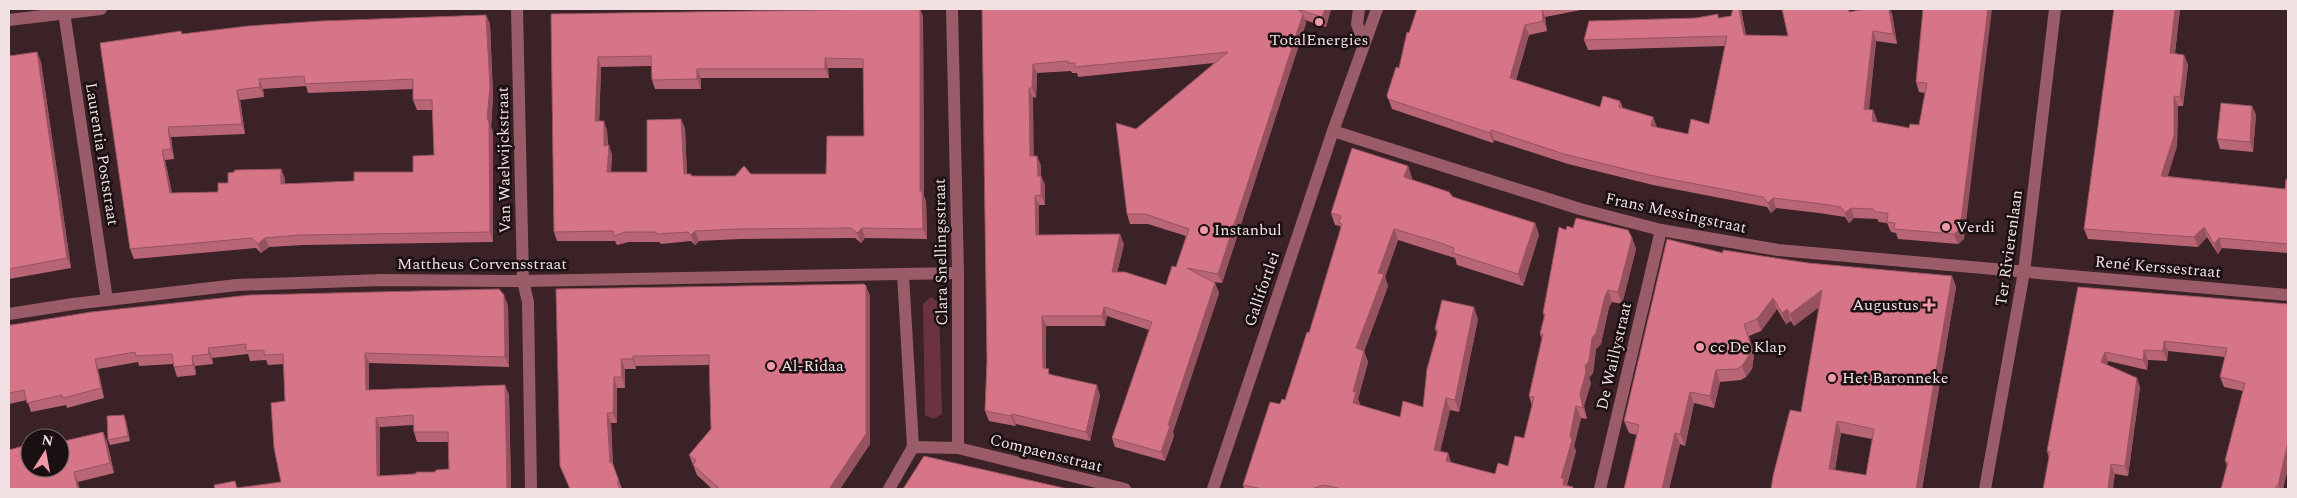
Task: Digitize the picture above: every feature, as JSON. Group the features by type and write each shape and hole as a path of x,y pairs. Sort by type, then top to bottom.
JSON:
{"street":[{"path":"9,20 101,9"},
{"name":"Van Waelwijckstraat","path":"517,9 523,281 528,302 531,489"},
{"name":"Clara Snellingsstraat","path":"952,9 958,273 958,448"},
{"path":"1359,9 1357,24 1364,44"},
{"name":"Gallifortlei","path":"1213,489 1333,131 1378,9"},
{"name":"Ter Rivierenlaan","path":"1986,489 2024,272 2055,9"},
{"name":"Laurentia Poststraat","path":"64,12 107,300"},
{"name":"Frans Messingstraat","path":"1333,131 1580,209 1661,230 1778,250 2024,272"},
{"name":"De Waillystraat","path":"1600,489 1661,230"},
{"name":"René Kerssestraat","path":"2024,272 2288,295"},
{"name":"Mattheus Corvensstraat","path":"9,314 107,300 238,285 382,280 523,281 958,273"},
{"path":"889,489 913,447 903,274"},
{"path":"913,447 958,448"},
{"name":"Compaensstraat","path":"958,448 1125,489"}],"shaded area":[{"path":"931,297 939,303 942,414 934,419 925,415 923,304"}],"building":[{"path":"920,9 920,191 922,191 923,229 862,228 857,233 851,228 738,229 695,231 691,235 688,232 657,234 656,232 625,232 614,236 613,231 554,232 551,14","holes":["651,56 652,80 697,79 697,69 825,69 825,58 863,59 864,136 827,136 826,174 751,174 744,166 735,176 691,176 691,174 684,174 681,119 647,120 647,172 607,172 609,145 604,146 604,121 595,121 598,57"]},
{"path":"982,9 1297,9 1303,14 1218,274 1187,268 1215,283 1168,425 1170,426 1161,452 1112,438 1152,322 1104,307 1102,316 1042,316 1043,368 1049,369 1048,374 1097,385 1086,432 1012,414 1011,416 985,411 987,360","holes":["1228,52 1136,129 1116,123 1127,214 1145,214 1189,229 1176,267 1172,266 1166,285 1125,272 1112,272 1120,234 1036,235 1035,196 1041,195 1041,176 1038,176 1037,156 1030,156 1029,88 1032,88 1033,64 1068,61 1068,63 1075,63 1075,67"]},
{"path":"1297,9 1325,9 1322,17"},
{"path":"1417,9 1542,9 1543,21 1525,25 1510,78 1600,107 1603,96 1620,101 1619,107 1653,117 1651,126 1688,134 1691,119 1709,124 1727,36 1584,40 1589,21 1696,18 1718,14 1718,18 1731,16 1733,9 1739,9 1744,35 1788,36 1782,9 1849,9 1849,12 1865,9 1889,9 1893,34 1873,31 1864,109 1873,110 1872,121 1909,128 1910,124 1919,125 1927,83 1916,82 1923,9 1988,9 1960,229 1954,234 1894,229 1895,223 1887,222 1888,213 1875,212 1873,209 1851,208 1845,213 1841,207 1815,203 1773,198 1768,203 1763,197 1649,175 1564,154 1491,130 1490,133 1388,99 1387,95 1396,67 1399,68 1407,32 1409,33"},
{"path":"2114,9 2175,9 2170,53 2184,55 2183,72 2180,97 2174,96 2174,136 2161,176 2285,189 2286,179 2288,180 2288,244 2219,238 2214,244 2204,227 2194,237 2084,229"},
{"path":"486,15 490,87 487,119 489,122 490,232 300,235 265,238 258,244 252,238 130,249 100,43 181,31 182,34 248,26 321,21","holes":["304,76 305,84 413,79 413,100 432,100 434,155 413,156 413,172 354,172 354,181 281,184 281,169 235,170 228,173 228,183 218,183 218,192 170,193 162,150 171,149 168,127 242,124 237,90 260,87 259,79"]},
{"path":"37,52 67,258 9,269 9,56"},
{"path":"2221,103 2252,106 2250,142 2217,139"},
{"path":"1352,148 1408,166 1404,177 1449,192 1453,197 1535,223 1518,274 1453,253 1454,248 1438,242 1394,229 1378,273 1384,274 1356,348 1364,351 1353,392 1356,392 1353,403 1400,417 1403,401 1423,407 1427,369 1438,330 1435,329 1442,300 1474,307 1455,400 1446,398 1434,450 1448,453 1446,461 1495,474 1498,463 1508,466 1515,436 1524,438 1534,397 1529,396 1543,334 1540,334 1545,314 1543,313 1559,227 1566,230 1567,226 1573,228 1576,218 1628,230 1632,238 1618,292 1608,290 1605,296 1596,333 1592,338 1589,361 1585,366 1586,372 1580,394 1583,408 1576,406 1570,435 1572,440 1561,478 1564,479 1563,485 1573,487 1572,489 1340,489 1324,485 1311,489 1263,489 1243,485 1270,402 1280,404 1282,399 1285,400 1307,332 1309,333 1342,224 1339,223 1341,216 1331,213"},
{"path":"1667,239 1723,253 1723,250 1808,263 1952,276 1916,489 1771,489 1790,410 1801,412 1822,290 1790,314 1787,309 1782,313 1773,298 1757,319 1744,324 1750,343 1748,357 1742,366 1737,369 1716,370 1710,396 1690,392 1680,434 1675,433 1662,489 1624,489 1639,425 1624,421","holes":["1837,421 1874,429 1866,475 1829,469"]},
{"path":"864,284 866,286 866,434 829,489 720,489 693,465 696,460 689,455 711,429 709,355 633,356 633,359 621,359 622,377 614,377 613,413 607,413 610,463 612,462 620,489 570,489 560,466 556,289"},
{"path":"2078,287 2288,304 2288,442 2278,486 2275,489 2221,489 2228,462 2225,461 2245,383 2220,377 2227,348 2164,341 2163,351 2144,350 2143,360 2105,352 2101,362 2137,378 2125,466 2111,464 2108,489 2043,489 2050,452 2047,451"},
{"path":"499,289 504,295 505,357 365,353 366,390 505,385 507,489 215,489 214,485 235,481 237,488 281,482 274,448 271,403 285,401 283,354 264,355 264,350 246,351 246,344 208,348 209,354 192,356 193,365 174,367 172,354 136,356 135,352 95,359 101,388 63,398 62,395 27,403 24,390 9,393 9,325 91,312 250,295","holes":["413,415 414,432 448,432 449,469 436,470 435,472 416,472 416,474 377,476 376,418"]},
{"path":"124,415 128,436 108,440 107,416"},
{"path":"103,432 110,463 74,472 78,489 9,489 9,450 20,447 20,478 70,478 70,440"},
{"path":"924,456 1068,489 903,489"}],"place":[{"name":"TotalEnergies","path":"1319,22"},
{"name":"Verdi","path":"1946,227"},
{"name":"Instanbul","path":"1204,230"},
{"name":"Augustus","path":"1929,305"},
{"name":"cc De Klap","path":"1700,347"},
{"name":"Al-Ridaa","path":"771,366"},
{"name":"Het Baronneke","path":"1832,378"}]}
